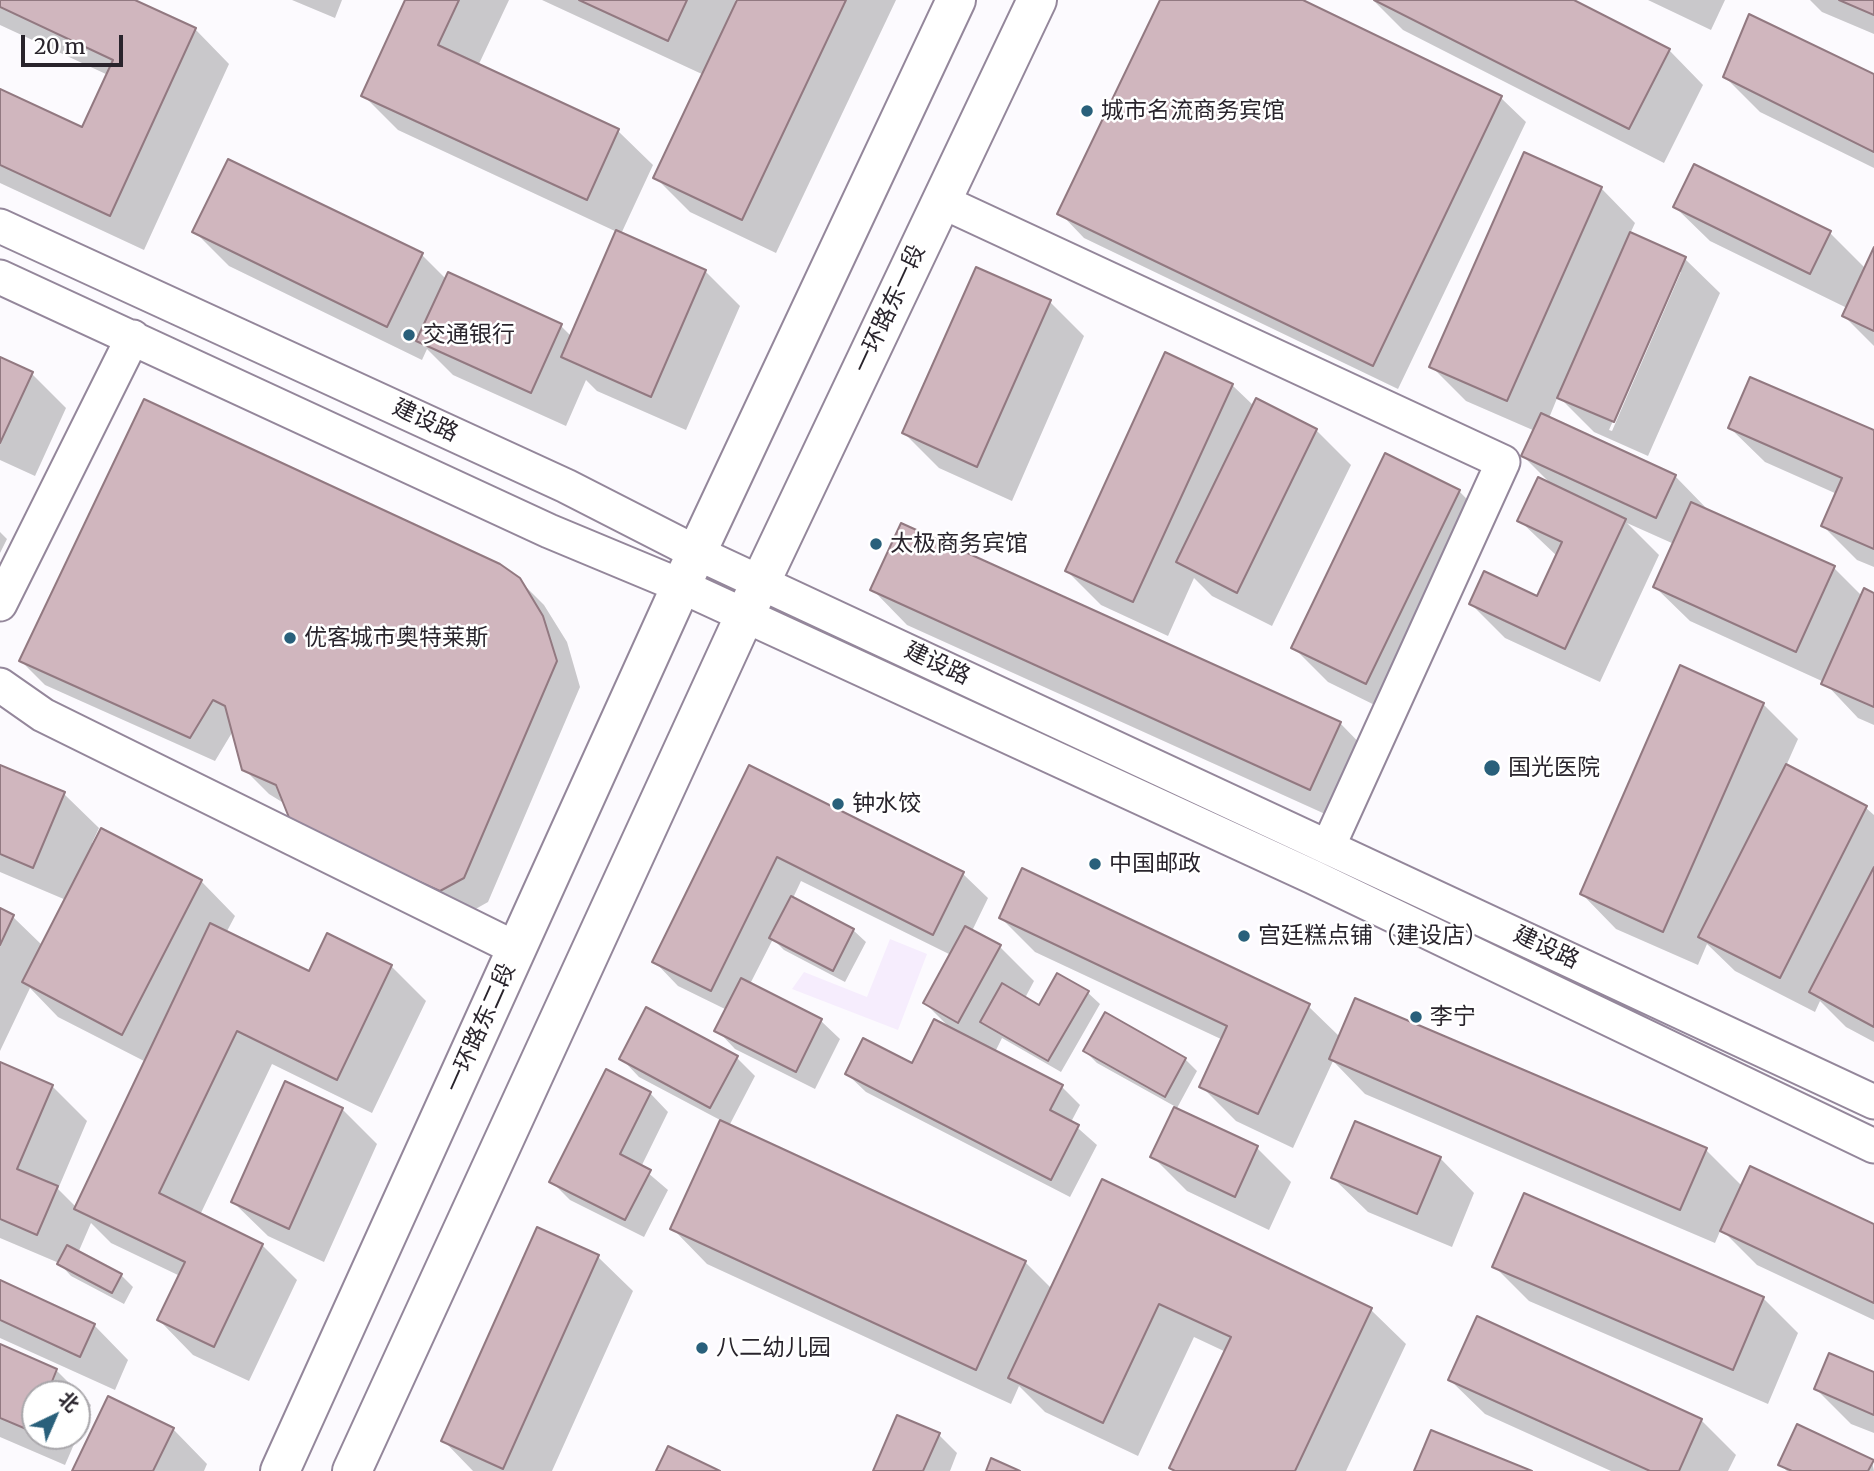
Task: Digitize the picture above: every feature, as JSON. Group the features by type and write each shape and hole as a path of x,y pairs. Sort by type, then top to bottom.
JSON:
{"main road":[{"path":"689,569 956,0"},
{"name":"一环路东一段","path":"744,617 1037,0"},
{"name":"一环路东二段","path":"281,1471 689,569"},
{"path":"352,1471 744,617"}],"street":[{"path":"941,201 1503,462 1328,847"},
{"name":"建设路","path":"0,226 566,486 689,569 744,617 1313,877 1874,1146"},
{"name":"建设路","path":"0,277 549,531 689,569 761,582 1874,1102"},
{"path":"0,604 133,337"},
{"path":"0,685 43,715 517,949"}],"shaded area":[{"path":"890,939 927,954 898,1030 792,989 804,972 867,997"}],"building":[{"path":"0,0 135,0 196,28 110,216 0,165 0,89 82,127 113,60 0,7"},
{"path":"405,0 459,0 438,45 619,129 587,200 361,96"},
{"path":"579,0 687,0 668,41"},
{"path":"737,0 846,0 742,220 653,178"},
{"path":"1160,0 1303,0 1502,96 1373,366 1057,214"},
{"path":"1374,0 1574,0 1670,49 1629,129"},
{"path":"1839,0 1874,0 1874,15"},
{"path":"1749,14 1874,74 1874,152 1723,77"},
{"path":"1524,152 1602,187 1507,401 1429,367"},
{"path":"228,159 423,253 387,327 192,232"},
{"path":"1694,164 1831,231 1810,274 1673,207"},
{"path":"616,230 706,270 651,397 561,357"},
{"path":"1630,232 1686,257 1614,422 1557,398"},
{"path":"1874,247 1874,331 1842,316"},
{"path":"976,267 1051,300 977,467 902,433"},
{"path":"448,272 562,324 531,393 416,341"},
{"path":"1165,352 1233,384 1133,602 1065,571"},
{"path":"0,357 33,372 0,443"},
{"path":"1750,377 1874,430 1874,549 1821,526 1842,478 1728,428"},
{"path":"1256,398 1317,429 1237,593 1176,562"},
{"name":"优客城市奥特莱斯","path":"144,399 500,564 520,578 543,616 557,661 464,878 440,891 292,825 276,785 242,770 225,706 213,700 190,738 19,661"},
{"path":"1541,413 1676,475 1656,518 1521,456"},
{"path":"1385,453 1460,490 1366,684 1291,648"},
{"path":"1538,477 1626,519 1565,649 1469,604 1484,571 1537,596 1562,542 1517,521"},
{"path":"1691,502 1835,566 1796,652 1653,587"},
{"path":"901,523 1341,722 1310,790 870,590"},
{"path":"1864,588 1874,593 1874,707 1821,684"},
{"path":"1680,665 1764,703 1663,932 1580,894"},
{"path":"1786,764 1867,806 1780,978 1698,937"},
{"path":"0,765 65,792 33,868 0,854"},
{"path":"749,765 964,872 933,935 777,857 711,991 652,962"},
{"path":"101,828 202,880 122,1035 22,982"},
{"path":"1874,867 1874,1027 1809,992"},
{"path":"1022,868 1310,1004 1258,1114 1199,1087 1227,1026 999,918"},
{"path":"791,896 854,929 833,971 769,938"},
{"path":"0,908 14,915 0,945"},
{"path":"210,923 309,971 327,933 392,965 337,1080 237,1031 159,1193 263,1244 214,1347 157,1320 185,1262 74,1209"},
{"path":"965,926 1001,945 958,1023 923,1003"},
{"path":"1057,973 1089,991 1048,1061 980,1022 1002,983 1039,1005"},
{"path":"741,978 822,1019 796,1072 714,1031"},
{"path":"1355,998 1707,1148 1680,1210 1329,1059"},
{"path":"646,1007 738,1056 710,1108 619,1059"},
{"path":"1105,1012 1186,1058 1165,1097 1083,1051"},
{"path":"934,1019 1063,1085 1050,1110 1079,1125 1051,1180 845,1074 863,1038 912,1063"},
{"path":"0,1062 53,1085 17,1169 58,1186 37,1235 0,1219"},
{"path":"606,1069 651,1092 620,1154 651,1170 625,1220 549,1182"},
{"path":"285,1081 343,1108 289,1229 231,1202"},
{"path":"1174,1107 1258,1146 1235,1197 1150,1157"},
{"path":"720,1120 1026,1261 976,1370 670,1229"},
{"path":"1355,1121 1441,1157 1417,1214 1331,1178"},
{"path":"1750,1166 1874,1224 1874,1303 1720,1231"},
{"path":"1102,1179 1372,1308 1295,1471 1175,1471 1169,1468 1231,1337 1159,1304 1103,1423 1008,1378"},
{"path":"1524,1193 1764,1297 1733,1370 1492,1267"},
{"path":"537,1227 599,1255 503,1469 441,1441"},
{"path":"67,1245 122,1274 112,1293 57,1264"},
{"path":"0,1280 95,1324 80,1357 0,1320"},
{"path":"1477,1316 1702,1419 1679,1471 1650,1471 1448,1380"},
{"path":"0,1344 57,1369 53,1380 21,1380 21,1427 0,1418"},
{"path":"1829,1353 1874,1372 1874,1415 1814,1389"},
{"path":"108,1396 174,1428 153,1471 72,1471 82,1450 91,1450 91,1431"},
{"path":"897,1415 940,1433 923,1471 873,1471"},
{"path":"1797,1424 1874,1460 1868,1471 1792,1471 1778,1465"},
{"path":"1431,1430 1532,1471 1414,1471"},
{"path":"668,1446 720,1471 656,1471"},
{"path":"991,1458 1020,1471 986,1471"}],"place":[{"name":"城市名流商务宾馆","path":"1087,111"},
{"name":"交通银行","path":"409,335"},
{"name":"太极商务宾馆","path":"876,544"},
{"name":"优客城市奥特莱斯","path":"290,638"},
{"name":"国光医院","path":"1492,768"},
{"name":"钟水饺","path":"838,804"},
{"name":"中国邮政","path":"1095,864"},
{"name":"宫廷糕点铺（建设店）","path":"1244,936"},
{"name":"李宁","path":"1416,1017"},
{"name":"八二幼儿园","path":"702,1348"}]}
